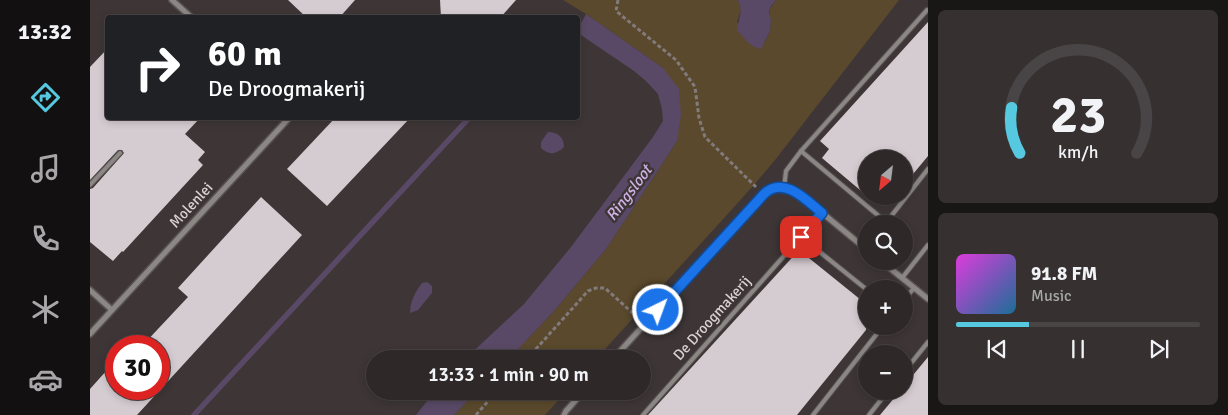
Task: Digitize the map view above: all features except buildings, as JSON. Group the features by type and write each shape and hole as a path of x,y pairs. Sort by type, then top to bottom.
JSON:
{"street":[{"path":"172,0 189,15"},
{"name":"Molenlei","path":"90,334 287,120"},
{"path":"621,350 764,194 772,188 784,188 798,193 858,242"},
{"path":"892,270 928,299"},
{"path":"90,290 112,310"},
{"path":"564,415 576,400"}],"lane":[{"path":"784,188 786,171 801,151 927,10"},
{"path":"801,151 876,215"},
{"path":"90,185 120,153"},
{"path":"891,215 928,169"},
{"name":"De Droogmakerij","path":"643,415 822,213"},
{"path":"801,237 858,283"},
{"path":"902,278 928,245"},
{"path":"813,415 876,335"},
{"path":"913,361 928,342"},
{"path":"869,415 881,400"}],"path":[{"path":"618,0 616,11 676,60 694,87 698,118 705,137 764,194"},
{"path":"535,350 588,291 596,288 605,288 645,324"},
{"path":"476,415 489,400"}],"shaded area":[{"path":"563,0 738,0 741,10 737,22 760,49 769,33 771,25 770,9 776,0 899,0 754,185 604,350 517,350 554,311 606,249 677,141 663,68"},
{"path":"468,400 559,400 545,415 454,415"}],"water":[{"path":"738,0 776,0 769,12 771,21 770,31 761,49 750,44 737,30 741,10"},
{"name":"Ringsloot","path":"586,14 663,68 679,89 681,114 677,141 606,249 554,311 517,350 475,350 524,304 571,247 663,121 658,94 646,81 580,34 580,25"},
{"path":"548,132 557,134 563,140 564,147 558,152 549,153 541,148 541,142"},
{"path":"427,282 432,286 432,293 418,310 410,313 415,294 422,283"},
{"path":"428,400 468,400 454,415 416,415"}],"waterway":[{"path":"194,415 467,120"}],"route":[{"path":"658,310 764,194 772,188 784,188 798,193 822,213 801,237"}]}
